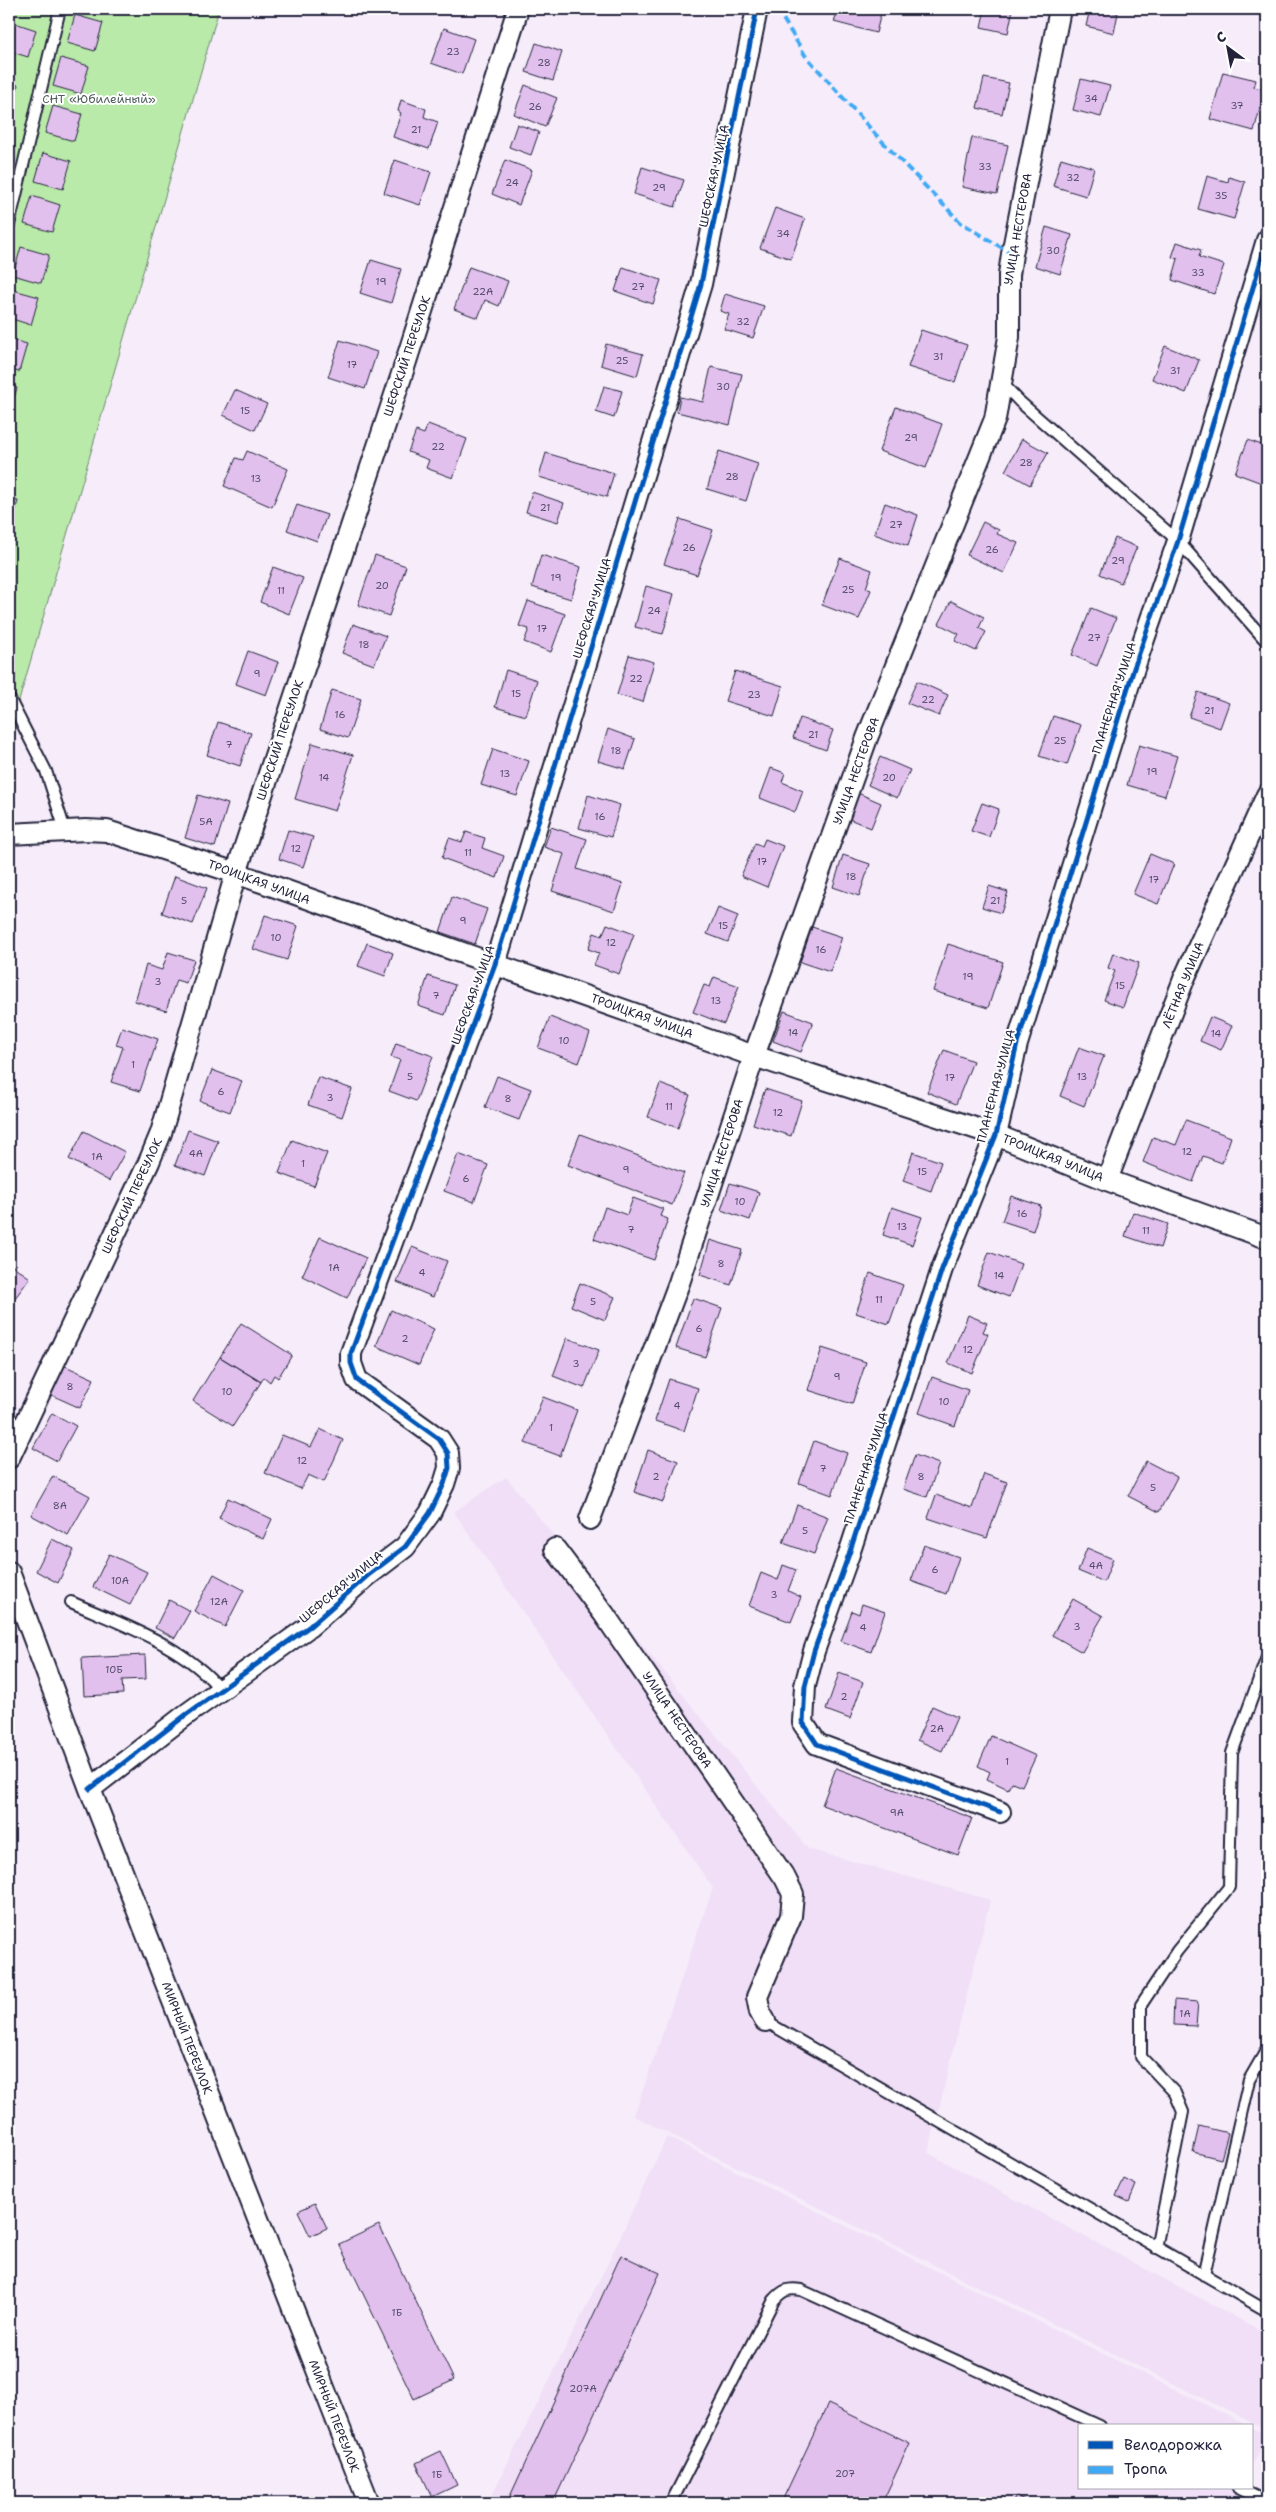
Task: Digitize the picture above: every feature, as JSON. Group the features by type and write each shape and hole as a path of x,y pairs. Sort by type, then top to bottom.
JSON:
{"street":[{"name":"ШЕФСКИЙ ПЕРЕУЛОК","path":"9,1458 155,1149 236,873 401,377 518,9"},
{"name":"ШЕФСКАЯ УЛИЦА","path":"90,1789 221,1690 310,1626 367,1576 405,1547 430,1513 444,1484 449,1468 448,1452 439,1439 357,1380 351,1364 351,1353 495,964 701,284 757,9"},
{"name":"УЛИЦА НЕСТЕРОВА","path":"590,1519 679,1283 754,1056 868,738 995,419 1009,337 1010,268 1060,9"},
{"name":"ПЛАНЕРНАЯ УЛИЦА","path":"1000,1812 817,1744 803,1722 806,1686 814,1651 848,1554 942,1268 996,1135 1017,1044 1086,817 1134,668 1178,541 1267,240"},
{"name":"ЛЁТНАЯ УЛИЦА","path":"1107,1180 1184,980 1267,795"},
{"name":"ТРОИЦКАЯ УЛИЦА","path":"9,834 65,830 107,831 236,873 321,905 495,964 754,1056 996,1135 1107,1180 1267,1238"},
{"name":"УЛИЦА НЕСТЕРОВА","path":"555,1549 615,1630 785,1878 793,1894 790,1916 757,1997 760,2012 765,2021"},
{"name":"МИРНЫЙ ПЕРЕУЛОК","path":"9,1572 90,1789 369,2503"}],"lane":[{"path":"9,225 60,9"},
{"path":"1002,382 1020,402 1178,541 1267,642"},
{"path":"9,698 46,771 65,830"},
{"path":"72,1602 166,1646 203,1671 221,1690"},
{"path":"1156,2248 1183,2112 1176,2092 1141,2057 1141,2005 1177,1951 1229,1887 1232,1753 1267,1658"},
{"path":"765,2021 1267,2311"},
{"path":"1204,2275 1250,2080 1267,2049"},
{"path":"671,2503 774,2300 782,2291 791,2289 801,2290 1096,2424"},
{"path":"1242,2490 1267,2502"}],"shaded area":[{"path":"506,1477 808,1849 990,1900 928,2153 1267,2334 1267,2430 634,2116 713,1888 454,1512"},
{"path":"667,2137 1244,2424 1078,2424 1078,2490 1239,2490 1232,2503 488,2503 609,2261"},
{"path":"1254,2429 1267,2435 1254,2460"}],"green space":[{"name":"СНТ «Юбилейный»","path":"9,9 219,9 12,725 9,747"}],"building":[{"path":"838,9 882,9 876,33 834,22"},
{"path":"985,9 1013,9 1008,33 981,27"},
{"path":"1090,9 1118,13 1114,33 1086,26"},
{"path":"1267,9 1267,24 1262,22"},
{"path":"75,15 103,23 95,51 67,43"},
{"path":"9,21 36,30 28,57 9,51"},
{"path":"444,28 474,39 462,74 431,63"},
{"path":"536,43 562,52 553,81 526,72"},
{"path":"61,58 89,66 81,94 53,86"},
{"path":"1223,72 1256,80 1254,87 1265,90 1254,131 1210,119"},
{"path":"984,78 1009,83 1002,114 977,108"},
{"path":"1081,79 1110,86 1101,117 1073,110"},
{"path":"9,82 18,85 10,113 9,112"},
{"path":"525,85 557,98 545,127 514,114"},
{"path":"401,100 426,109 424,117 438,122 429,149 393,137 401,113 398,111"},
{"path":"53,106 82,114 74,141 45,133"},
{"path":"517,124 539,132 531,155 509,147"},
{"path":"972,137 1008,145 997,194 962,187"},
{"path":"43,153 71,161 63,189 35,181"},
{"path":"1061,158 1094,168 1086,196 1053,186"},
{"path":"395,160 431,172 420,205 384,193"},
{"path":"505,160 532,170 519,205 492,194"},
{"path":"642,167 684,180 675,207 634,194"},
{"path":"1207,176 1228,182 1229,177 1245,182 1234,219 1198,209"},
{"path":"32,196 60,205 52,232 24,224"},
{"path":"775,208 805,219 791,259 760,248"},
{"path":"1046,227 1072,235 1060,274 1035,266"},
{"path":"1177,242 1201,250 1199,257 1224,265 1214,294 1172,280 1178,259 1172,257"},
{"path":"21,247 49,255 41,283 13,275"},
{"path":"371,260 401,269 391,303 360,293"},
{"path":"469,267 508,281 499,306 485,300 478,318 454,309"},
{"path":"623,267 661,280 653,304 615,291"},
{"path":"10,289 39,297 31,325 9,318"},
{"path":"725,294 764,306 753,338 724,329 729,314 720,311"},
{"path":"921,330 967,345 955,382 908,367"},
{"path":"9,339 27,344 19,372 9,369"},
{"path":"340,340 377,352 365,389 328,377"},
{"path":"606,344 643,354 637,376 601,365"},
{"path":"1165,346 1199,360 1186,393 1152,379"},
{"path":"711,367 742,374 730,425 677,412 680,397 703,402"},
{"path":"9,385 17,388 9,415"},
{"path":"604,386 622,391 614,418 596,412"},
{"path":"235,390 267,404 255,430 223,415"},
{"path":"896,407 942,424 926,468 879,451"},
{"path":"428,424 467,439 453,478 426,468 429,460 408,452 416,431 424,434"},
{"path":"1022,439 1048,453 1030,485 1005,471"},
{"path":"1248,440 1267,447 1267,485 1235,473"},
{"path":"247,451 288,469 272,507 224,486 236,458 243,460"},
{"path":"719,451 758,464 746,501 707,489"},
{"path":"546,453 614,473 607,497 539,477"},
{"path":"532,492 564,503 558,522 526,512"},
{"path":"9,499 18,501 10,529 9,528"},
{"path":"885,503 918,515 908,546 874,534"},
{"path":"297,505 327,515 317,541 287,530"},
{"path":"680,519 713,530 697,575 664,564"},
{"path":"983,522 999,530 997,534 1018,543 1004,573 967,555"},
{"path":"1115,538 1137,547 1121,583 1100,574"},
{"path":"375,555 406,566 389,616 358,605"},
{"path":"541,555 581,567 571,599 532,587"},
{"path":"840,558 872,570 866,588 871,590 859,619 822,605"},
{"path":"273,567 303,578 289,614 260,602"},
{"path":"646,586 674,594 663,634 635,627"},
{"path":"528,601 565,614 551,652 524,642 529,629 519,626"},
{"path":"951,601 984,617 979,628 986,632 976,651 955,641 959,634 939,624"},
{"path":"1091,608 1116,618 1097,666 1072,655"},
{"path":"353,624 386,636 374,665 342,653"},
{"path":"248,651 278,662 266,695 236,684"},
{"path":"629,655 654,662 643,702 617,695"},
{"path":"506,670 537,680 526,716 495,707"},
{"path":"735,671 783,686 774,716 725,701"},
{"path":"917,681 948,695 939,716 907,703"},
{"path":"332,690 361,699 348,738 320,729"},
{"path":"1198,692 1229,703 1220,728 1189,717"},
{"path":"1053,716 1081,725 1067,765 1039,756"},
{"path":"800,718 833,730 826,750 793,738"},
{"path":"218,722 251,733 240,766 207,755"},
{"path":"608,729 635,739 625,769 598,761"},
{"path":"312,743 353,755 335,811 295,799"},
{"path":"1139,745 1177,756 1165,796 1127,785"},
{"path":"493,749 529,761 517,796 481,785"},
{"path":"880,757 910,770 897,798 868,785"},
{"path":"771,768 785,773 782,782 803,791 795,812 760,798"},
{"path":"853,791 881,803 871,828 842,816"},
{"path":"198,795 228,804 215,847 185,838"},
{"path":"588,795 620,805 611,837 579,828"},
{"path":"982,803 999,809 989,837 971,831"},
{"path":"551,827 587,839 577,869 623,884 614,911 552,891 564,854 544,847"},
{"path":"288,830 313,837 303,867 279,859"},
{"path":"466,832 485,838 482,848 504,856 497,878 442,858 449,838 462,842"},
{"path":"765,839 783,846 767,887 741,876 755,843 762,846"},
{"path":"1150,854 1174,864 1158,904 1133,894"},
{"path":"843,855 870,864 859,896 833,887"},
{"path":"175,876 207,888 193,924 162,913"},
{"path":"989,886 1008,892 1001,913 982,907"},
{"path":"452,897 487,909 475,944 440,932"},
{"path":"718,908 738,916 728,942 707,934"},
{"path":"265,915 298,926 287,960 253,949"},
{"path":"607,924 634,934 619,974 594,965 599,953 588,949 594,933 602,936"},
{"path":"812,927 842,937 830,972 800,962"},
{"path":"367,943 393,953 385,976 358,966"},
{"path":"948,944 1003,962 988,1008 933,991"},
{"path":"168,952 194,960 186,983 176,980 166,1011 135,1001 146,965 162,970"},
{"path":"1113,953 1139,963 1123,1007 1104,1000 1115,971 1108,968"},
{"path":"428,976 455,985 445,1015 418,1006"},
{"path":"714,977 739,986 724,1024 693,1012 704,985 710,987"},
{"path":"784,1011 813,1022 801,1052 773,1041"},
{"path":"550,1017 590,1033 579,1063 538,1048"},
{"path":"1210,1017 1232,1026 1221,1050 1200,1041"},
{"path":"122,1027 158,1039 140,1091 111,1082 123,1047 116,1045"},
{"path":"396,1043 433,1056 416,1101 389,1091 400,1060 391,1057"},
{"path":"1079,1047 1104,1056 1084,1106 1060,1096"},
{"path":"944,1050 973,1061 956,1104 927,1092"},
{"path":"212,1070 242,1081 230,1112 200,1101"},
{"path":"497,1076 531,1089 519,1120 485,1107"},
{"path":"318,1077 352,1089 342,1117 308,1105"},
{"path":"660,1084 690,1095 678,1128 648,1117"},
{"path":"765,1089 802,1101 791,1136 753,1124"},
{"path":"1186,1120 1231,1137 1222,1163 1203,1156 1193,1182 1143,1162 1153,1137 1176,1145"},
{"path":"188,1130 218,1141 205,1176 175,1165"},
{"path":"84,1131 125,1152 109,1181 69,1159"},
{"path":"580,1134 684,1173 672,1205 568,1165"},
{"path":"292,1140 327,1153 314,1186 279,1173"},
{"path":"913,1152 941,1162 931,1191 903,1181"},
{"path":"458,1154 488,1165 474,1202 444,1191"},
{"path":"730,1183 759,1192 750,1220 721,1210"},
{"path":"1011,1196 1041,1206 1033,1231 1002,1221"},
{"path":"633,1198 663,1209 660,1216 668,1219 654,1260 594,1239 605,1207 627,1215"},
{"path":"892,1207 922,1217 912,1245 883,1235"},
{"path":"1133,1212 1168,1224 1160,1248 1125,1236"},
{"path":"320,1237 366,1258 347,1298 302,1276"},
{"path":"710,1240 742,1250 731,1285 700,1275"},
{"path":"412,1247 447,1261 433,1297 397,1282"},
{"path":"989,1252 1021,1264 1009,1297 977,1285"},
{"path":"9,1263 30,1278 9,1306"},
{"path":"870,1273 903,1285 889,1324 856,1313"},
{"path":"580,1283 615,1297 605,1320 571,1306"},
{"path":"693,1298 722,1308 705,1357 676,1348"},
{"path":"391,1310 434,1329 419,1365 376,1346"},
{"path":"968,1315 987,1323 983,1332 988,1334 972,1373 948,1363"},
{"path":"241,1323 292,1355 278,1378 274,1375 270,1382 264,1377 261,1382 220,1357"},
{"path":"567,1338 599,1350 584,1388 553,1376"},
{"path":"822,1348 866,1362 852,1404 808,1390"},
{"path":"220,1357 261,1382 233,1426 193,1401"},
{"path":"61,1364 94,1379 80,1408 47,1393"},
{"path":"932,1377 968,1390 955,1426 919,1413"},
{"path":"669,1379 698,1388 684,1431 655,1421"},
{"path":"543,1397 577,1410 560,1456 525,1443"},
{"path":"52,1413 76,1426 57,1461 33,1448"},
{"path":"320,1429 343,1440 324,1482 308,1475 301,1489 265,1473 282,1435 311,1447"},
{"path":"814,1441 847,1453 832,1495 799,1483"},
{"path":"648,1450 678,1461 663,1502 634,1492"},
{"path":"915,1455 939,1464 927,1497 903,1489"},
{"path":"1146,1461 1177,1477 1159,1512 1128,1496"},
{"path":"984,1474 1007,1482 987,1538 928,1518 936,1495 972,1508"},
{"path":"53,1476 90,1496 68,1535 31,1515"},
{"path":"228,1498 272,1519 263,1539 219,1518"},
{"path":"797,1505 828,1517 814,1554 783,1543"},
{"path":"52,1539 74,1550 58,1583 36,1571"},
{"path":"924,1545 959,1557 946,1594 911,1581"},
{"path":"1087,1548 1113,1559 1104,1582 1078,1571"},
{"path":"109,1554 147,1572 130,1605 93,1587"},
{"path":"783,1565 796,1570 788,1591 801,1597 791,1622 749,1606 761,1573 778,1580"},
{"path":"214,1574 244,1590 225,1627 194,1611"},
{"path":"1073,1599 1103,1616 1082,1652 1052,1635"},
{"path":"169,1600 190,1611 175,1638 155,1628"},
{"path":"862,1604 885,1612 871,1652 841,1641 852,1611 859,1614"},
{"path":"145,1655 146,1679 122,1680 123,1694 84,1696 82,1658"},
{"path":"839,1673 863,1682 850,1719 826,1710"},
{"path":"932,1706 957,1717 942,1751 917,1740"},
{"path":"991,1736 1036,1756 1022,1786 1012,1782 1008,1789 987,1779 990,1772 978,1766"},
{"path":"836,1768 972,1818 958,1855 822,1805"},
{"path":"1174,2000 1198,2002 1196,2026 1173,2025"},
{"path":"1199,2126 1228,2133 1221,2159 1193,2152"},
{"path":"1124,2179 1136,2185 1129,2202 1116,2196"},
{"path":"315,2203 327,2228 310,2236 298,2211"},
{"path":"379,2225 454,2380 414,2399 339,2244"},
{"path":"621,2255 660,2273 553,2503 507,2503"},
{"path":"828,2404 910,2443 882,2503 781,2503"},
{"path":"441,2451 457,2485 432,2497 416,2463"},
{"path":"1016,2496 1031,2503 1012,2503"}],"marked path":[{"path":"777,9 805,55 877,136 960,222 1012,254"}],"cycle path":[{"path":"90,1789 187,1714 310,1626 367,1576 405,1547 430,1513 444,1484 449,1468 448,1453 439,1439 357,1380 351,1363 351,1353 495,964 701,284 757,9"},
{"path":"1000,1812 817,1744 803,1723 805,1686 814,1651 849,1554 942,1269 996,1135 1017,1044 1134,668 1178,541 1267,240"}]}
